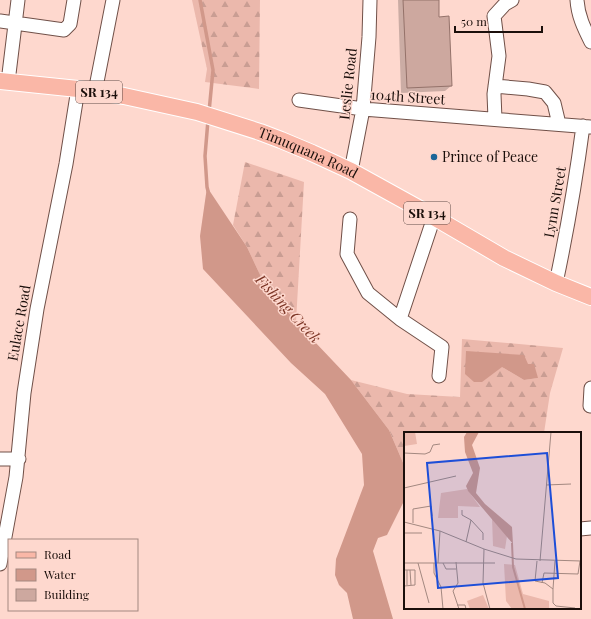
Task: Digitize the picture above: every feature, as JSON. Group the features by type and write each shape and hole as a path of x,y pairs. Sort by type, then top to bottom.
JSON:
{"main road":[{"name":"Timuquana Road","path":"4,81 78,89 124,96 197,112 282,140 351,171 504,258 591,297"}],"street":[{"path":"4,81 18,0"},
{"path":"0,21 64,30 70,24 74,0"},
{"path":"95,92 113,0"},
{"name":"Leslie Road","path":"351,171 363,109 369,37 370,0"},
{"path":"495,119 494,94 499,56 494,16 505,4 512,0"},
{"path":"576,0 583,28 591,42"},
{"path":"495,86 515,87 545,92 554,103 559,124"},
{"name":"Eulace Road","path":"0,564 19,459 24,393 37,309 66,164 78,89"},
{"name":"104th Street","path":"299,100 363,109 587,127"},
{"name":"Lynn Street","path":"556,282 578,161 587,127"},
{"path":"400,319 434,217"},
{"path":"350,219 347,254 368,293 400,319 442,347 439,376"},
{"path":"591,388 591,406"},
{"path":"0,459 19,459"},
{"path":"581,529 591,528"}],"green space":[{"path":"192,0 260,0 259,89 205,82 207,69"},
{"path":"245,162 304,182 296,322 262,279 247,247 233,225"},
{"path":"462,339 563,348 550,393 544,432 404,432 404,465 389,430 351,380 407,394 460,397","holes":["502,367 538,378 524,380"]}],"water":[{"path":"207,187 247,247 262,279 296,322 351,380 389,430 404,465 404,501 387,535 378,538 373,551 393,619 353,619 347,593 339,585 335,575 336,559 364,485 362,454 325,394 291,363 203,269 200,236"},
{"path":"466,351 524,355 528,364 534,364 538,378 524,380 502,367 482,382 474,382 465,374"}],"building":[{"path":"403,0 439,0 439,17 449,16 452,86 407,88"}],"waterway":[{"name":"Fishing Creek","path":"200,0 213,70 209,112"},
{"name":"Fishing Creek","path":"208,120 205,156 208,191"}],"place":[{"name":"Prince of Peace","path":"434,157"}]}
